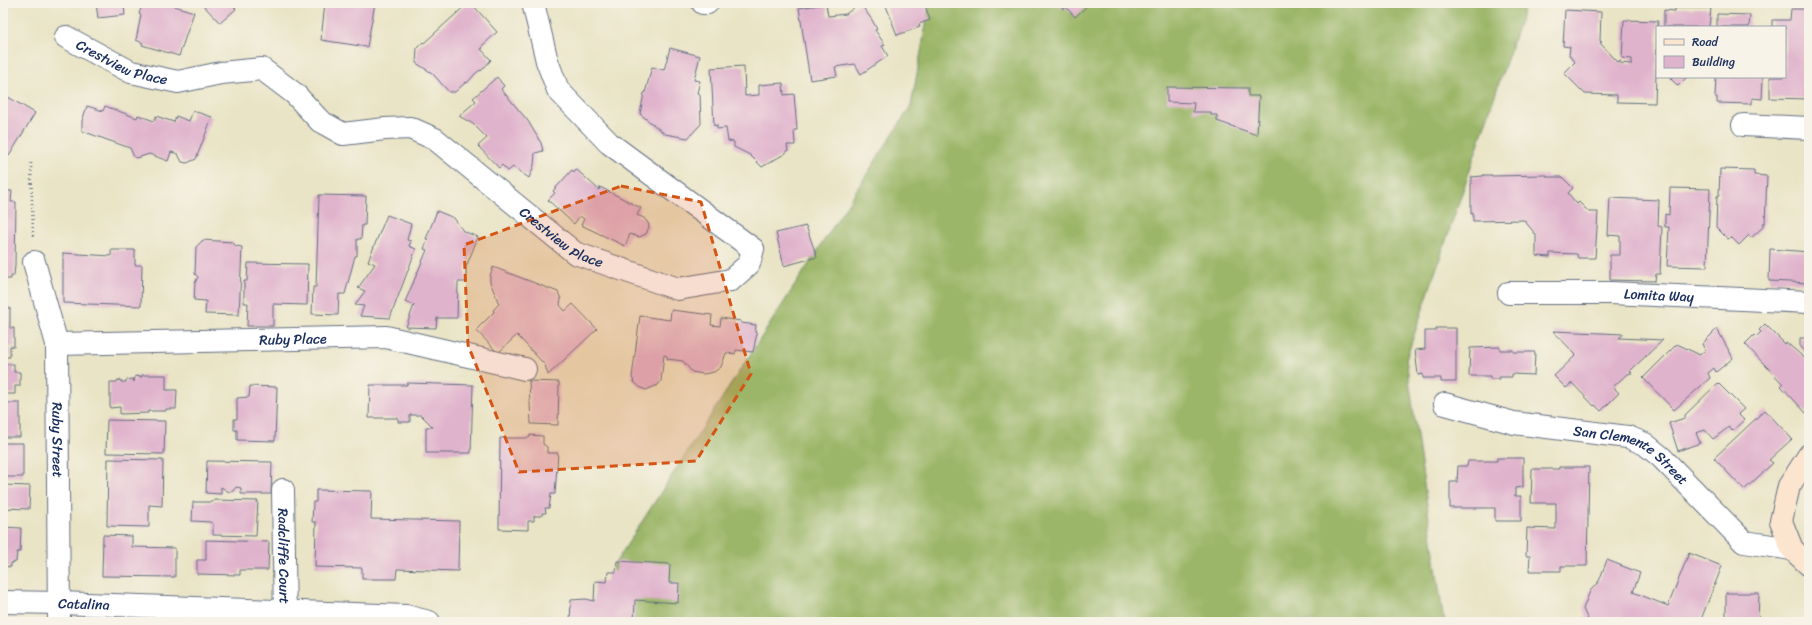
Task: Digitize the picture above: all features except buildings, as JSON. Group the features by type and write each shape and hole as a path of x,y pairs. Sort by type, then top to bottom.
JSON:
{"street":[{"name":"Crestview Place","path":"66,37 131,72 178,82 221,72 262,69 295,94 320,120 343,134 385,129 410,128 435,139 575,253 678,289 731,280 749,264 753,249 609,143 558,90 547,60 533,3"},
{"path":"1743,125 1809,128"},
{"name":"Ruby Street","path":"34,262 57,344 60,612"},
{"name":"Lomita Way","path":"1509,293 1611,293 1809,302"},
{"name":"Ruby Place","path":"57,344 386,337 525,369"},
{"name":"San Clemente Street","path":"1445,404 1514,423 1628,437 1645,444 1661,457 1744,542 1792,549"},
{"path":"1809,455 1789,486 1781,521 1792,549 1809,566"},
{"name":"Radcliffe Court","path":"283,490 286,617"},
{"name":"Catalina","path":"3,602 60,612 286,617 406,616 429,622"}],"path":[{"path":"31,163 34,262"}],"highlighted area":[{"path":"621,186 701,202 751,374 696,461 519,472 468,345 464,245"}],"green space":[{"path":"930,3 1526,3 1406,359 1443,616 1446,622 634,622 612,568 911,106"}]}
